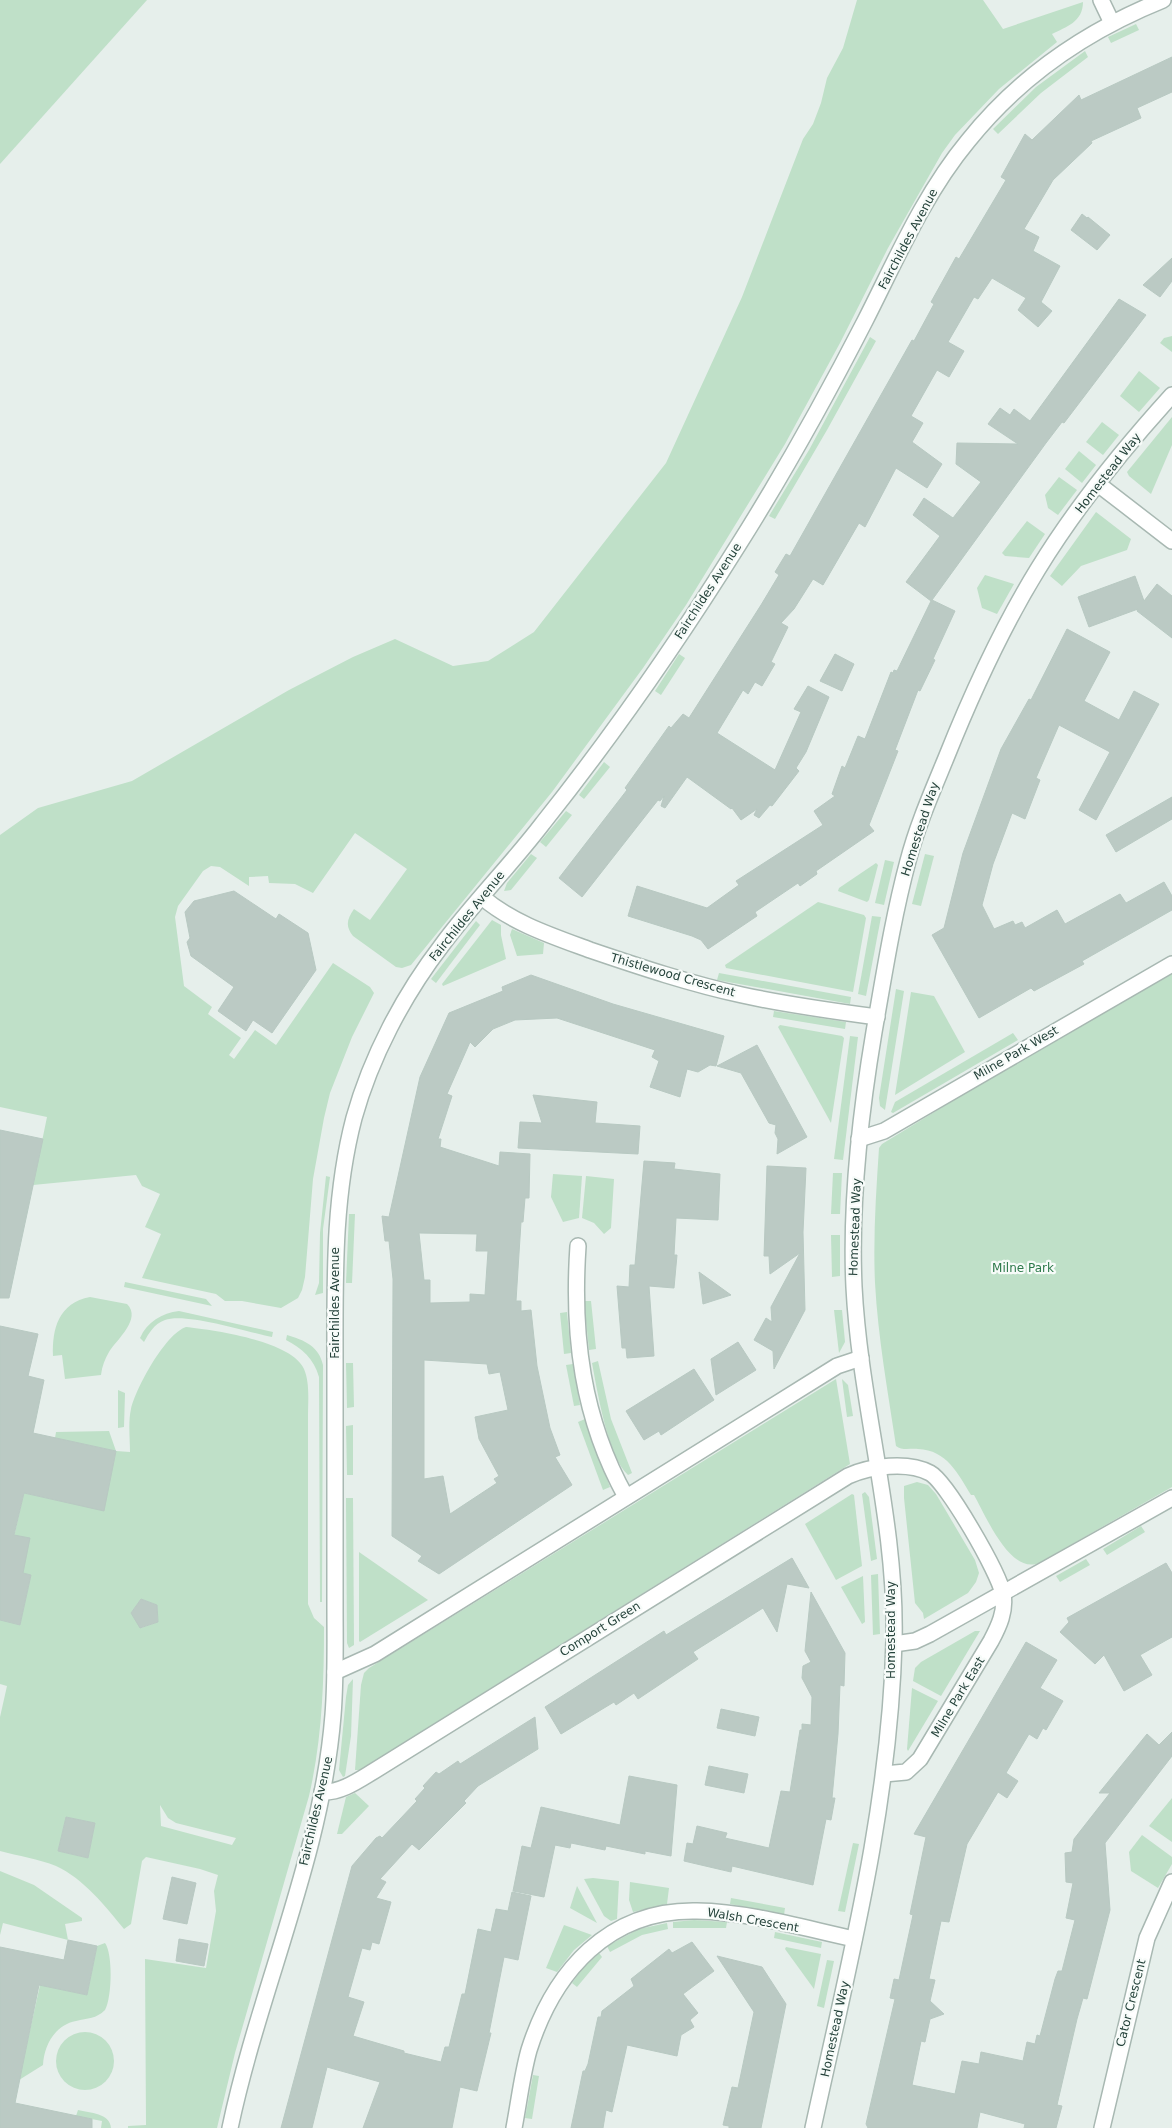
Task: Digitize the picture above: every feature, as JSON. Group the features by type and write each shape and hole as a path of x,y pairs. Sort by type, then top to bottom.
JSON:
{"street":[{"path":"1101,0 1112,23"},
{"name":"Fairchildes Avenue","path":"230,2128 248,2052 292,1904 322,1792 330,1754 335,1672 334,1267 337,1214 347,1149 360,1099 395,1019 431,959 543,823 612,733 735,551 822,403 920,214 955,157 981,126 1025,81 1059,54 1112,23 1163,0"},
{"name":"Homestead Way","path":"814,2128 876,1832 884,1774 894,1644 891,1573 878,1468 861,1358 853,1253 859,1139 891,935 908,861 952,742 983,671 1017,604 1059,537 1098,484 1172,395"},
{"path":"1098,484 1172,541"},
{"name":"Thistlewood Crescent","path":"482,897 502,913 532,927 572,943 664,974 741,995 877,1017"},
{"name":"Milne Park West","path":"859,1139 884,1131 1172,964"},
{"path":"578,1246 576,1316 582,1371 602,1442 626,1497"},
{"path":"335,1672 374,1654 843,1363 861,1358"},
{"path":"878,1468 914,1468 928,1472 939,1480 976,1538 1003,1594"},
{"name":"Comport Green","path":"322,1792 335,1791 374,1771 848,1476 862,1470 878,1468"},
{"path":"894,1644 920,1639 1172,1498"},
{"name":"Milne Park East","path":"884,1774 906,1772 920,1759 996,1631 1003,1613 1003,1594"},
{"name":"Cator Crescent","path":"1102,2128 1147,1938 1172,1882"},
{"name":"Walsh Crescent","path":"514,2128 529,2052 548,2005 562,1981 576,1963 609,1934 656,1915 697,1911 744,1916 854,1939"}],"green space":[{"path":"0,0 147,0 0,164"},
{"path":"857,0 983,0 1003,29 1083,2 1077,19 1052,34 1057,42 999,89 955,135 942,153 888,248 840,343 785,444 686,605 643,668 552,792 411,965 402,968 396,967 353,936 349,929 348,919 354,909 370,920 407,869 355,833 313,893 295,884 269,883 268,876 249,877 249,886 220,867 211,866 203,871 178,906 175,917 184,986 212,1007 208,1014 241,1038 229,1055 234,1059 255,1030 276,1045 333,963 370,987 374,993 352,1037 330,1093 313,1179 305,1277 298,1298 281,1308 242,1301 225,1301 216,1294 142,1278 161,1234 145,1227 160,1194 142,1186 136,1175 33,1185 47,1117 0,1107 0,835 38,808 132,781 289,690 353,657 395,639 453,666 488,661 534,632 666,463 742,297 803,139 813,124 821,103 827,78 843,48"},
{"path":"1136,24 1139,30 1111,43 1108,37"},
{"path":"1085,51 1088,57 1041,93 998,134 993,129 1036,87"},
{"path":"1172,336 1172,352 1160,343 1164,338"},
{"path":"870,337 876,341 827,430 775,519 769,516 809,450"},
{"path":"1139,371 1160,388 1139,412 1120,396"},
{"path":"1172,417 1172,445 1151,494 1129,476 1127,472"},
{"path":"1102,422 1119,435 1103,455 1086,442"},
{"path":"1079,451 1096,465 1082,483 1065,469"},
{"path":"1059,477 1077,490 1058,515 1048,508 1045,495"},
{"path":"1096,512 1131,539 1127,550 1081,566 1062,586 1050,576"},
{"path":"1027,521 1045,534 1029,558 1005,556 1002,553"},
{"path":"985,575 1014,584 997,614 982,608 977,588"},
{"path":"679,654 685,658 661,695 655,691"},
{"path":"604,762 610,767 584,799 579,795"},
{"path":"566,811 572,815 546,847 540,842"},
{"path":"531,854 537,858 511,890 504,891 507,883"},
{"path":"925,854 934,856 921,906 912,904"},
{"path":"885,860 894,862 884,905 875,903"},
{"path":"876,863 878,865 867,902 838,891 839,888"},
{"path":"818,902 864,915 866,918 853,992 726,968 725,965"},
{"path":"872,916 881,917 866,996 858,994"},
{"path":"492,920 501,925 506,959 443,986 442,984"},
{"path":"476,921 480,925 436,983 431,979"},
{"path":"512,929 544,943 543,954 517,956 510,935"},
{"path":"719,973 851,997 850,1004 717,980"},
{"name":"Milne Park","path":"1172,974 1172,1487 1039,1563 1028,1564 1018,1560 1000,1541 974,1495 971,1495 956,1471 944,1458 928,1450 904,1449 896,1446 876,1304 874,1266 879,1148 882,1144 1018,1061"},
{"path":"896,989 904,991 885,1110 880,1106 879,1098"},
{"path":"911,992 934,996 965,1052 895,1095"},
{"path":"774,1011 846,1022 845,1029 773,1017"},
{"path":"780,1025 842,1036 844,1038 831,1123 778,1027"},
{"path":"1013,1033 1018,1040 893,1113 891,1112 895,1102"},
{"path":"850,1036 858,1037 843,1160 834,1159"},
{"path":"833,1173 842,1173 840,1214 831,1214"},
{"path":"553,1174 582,1176 579,1218 563,1222 551,1197"},
{"path":"326,1176 330,1177 323,1229 323,1293 315,1295 319,1283 320,1233"},
{"path":"586,1176 614,1179 611,1228 604,1234 594,1223 582,1218"},
{"path":"349,1214 355,1214 352,1283 346,1283"},
{"path":"831,1235 840,1235 840,1276 832,1277"},
{"path":"125,1282 206,1299 212,1306 124,1287"},
{"path":"90,1297 127,1304 132,1316 127,1329 108,1355 101,1375 65,1379 62,1355 53,1356 56,1327 64,1311 79,1300"},
{"path":"584,1301 591,1301 596,1349 589,1350"},
{"path":"834,1310 842,1310 845,1342 839,1353"},
{"path":"179,1311 273,1332 272,1337 233,1327 174,1318 165,1320 155,1326 144,1342 140,1338 147,1327 156,1319"},
{"path":"567,1312 571,1353 564,1354 560,1313"},
{"path":"186,1327 232,1334 269,1344 297,1359 304,1369 308,1392 308,1604 314,1618 324,1627 323,1691 317,1754 309,1796 235,2053 217,2128 128,2128 128,2126 146,2125 145,1959 206,1968 216,1911 214,1891 218,1875 146,1857 142,1861 131,1924 124,1929 85,1885 66,1871 43,1861 0,1851 0,1717 7,1686 0,1684 0,1614 2,1614 1,1620 20,1625 31,1575 13,1571 5,1576 24,1493 69,1503 107,1494 116,1451 130,1452 130,1414 139,1388 161,1350 178,1332","holes":["141,1599 157,1605 158,1622 141,1628 131,1613","160,1805 168,1818 176,1823 236,1838 232,1845 161,1826","66,1817 95,1823 88,1858 58,1851"]},
{"path":"287,1335 299,1339 314,1348 321,1358 323,1365 322,1602 320,1602 319,1377 311,1359 302,1350 286,1340"},
{"path":"598,1361 611,1419 632,1473 628,1475 615,1454 604,1422 592,1363"},
{"path":"346,1363 353,1363 354,1407 347,1408"},
{"path":"573,1364 580,1405 574,1406 566,1365"},
{"path":"836,1379 850,1464 360,1770 355,1770 361,1685 364,1673 369,1668"},
{"path":"842,1379 848,1385 853,1416 847,1417"},
{"path":"118,1390 125,1393 124,1427 118,1428"},
{"path":"585,1419 610,1487 603,1490 578,1422"},
{"path":"353,1425 353,1475 347,1475 346,1426"},
{"path":"109,1431 116,1451 55,1438 56,1432"},
{"path":"917,1482 928,1485 936,1494 975,1560 979,1573 976,1582 968,1593 924,1619 923,1613 915,1603 904,1498 904,1486"},
{"path":"865,1492 869,1497 877,1559 871,1561 862,1494"},
{"path":"852,1494 854,1495 862,1566 836,1580 805,1524"},
{"path":"346,1498 353,1498 354,1645 349,1648 347,1643"},
{"path":"1141,1526 1145,1532 1107,1555 1103,1549"},
{"path":"359,1552 428,1600 360,1642 359,1641"},
{"path":"1086,1559 1090,1565 1060,1582 1056,1576"},
{"path":"878,1574 880,1634 873,1635 871,1575"},
{"path":"863,1576 865,1622 862,1624 841,1587"},
{"path":"975,1631 980,1631 941,1696 913,1681 915,1668 921,1662"},
{"path":"353,1679 351,1736 345,1776 343,1777 339,1770 346,1697 348,1685"},
{"path":"912,1688 938,1701 908,1751 907,1749"},
{"path":"355,1793 369,1806 342,1834 337,1834 346,1797"},
{"path":"1172,1798 1172,1842 1149,1826"},
{"path":"1142,1835 1172,1857 1172,1864 1158,1888 1131,1871 1129,1852"},
{"path":"853,1843 859,1844 845,1912 838,1911"},
{"path":"0,1871 34,1885 82,1918 82,1921 65,1924 68,1940 3,1923 0,1935"},
{"path":"593,1878 619,1881 617,1919 611,1921 604,1916 584,1879"},
{"path":"630,1882 669,1888 667,1904 633,1912 629,1900"},
{"path":"577,1886 597,1923 570,1908"},
{"path":"731,1898 785,1908 784,1915 730,1904"},
{"path":"694,1920 727,1922 726,1928 673,1928 673,1922"},
{"path":"667,1923 668,1929 642,1935 610,1952 607,1946 639,1929"},
{"path":"564,1925 592,1935 574,1950 557,1972 546,1968"},
{"path":"775,1932 822,1942 821,1948 774,1938"},
{"path":"105,1943 108,1949 111,1976 109,1996 105,2010 95,2017 69,2023 57,2031 48,2043 43,2065 19,2080 40,1985 87,1995 97,1946"},
{"path":"786,1947 821,1954 814,1989 785,1949"},
{"path":"599,1953 602,1957 577,1987 572,1983 582,1969"},
{"path":"827,1960 834,1961 824,2008 817,2006"},
{"path":"79,2032 91,2032 106,2040 114,2055 114,2067 106,2082 91,2090 79,2090 64,2082 56,2067 56,2055 64,2040"},
{"path":"533,2075 539,2076 532,2119 525,2118"},
{"path":"78,2110 93,2113 107,2119 111,2128 101,2128 102,2121 76,2116"}],"building":[{"path":"1172,57 1172,92 1137,108 1141,118 1091,141 1092,143 1053,180 1024,229 1039,237 1033,251 1060,266 1041,302 1052,311 1038,327 1018,310 1026,298 992,278 978,299 974,297 948,342 964,351 949,377 937,370 911,416 923,423 912,442 942,464 927,488 896,468 865,527 859,523 823,585 813,579 794,609 781,623 788,627 771,662 775,664 762,686 755,682 748,694 743,690 717,733 775,770 801,712 794,709 808,686 829,697 806,752 796,768 799,771 772,806 770,805 759,818 754,815 757,809 741,820 732,808 687,777 665,808 661,806 664,796 660,801 658,800 582,897 559,878 627,790 625,788 669,726 671,728 683,714 689,718 761,605 779,575 775,572 786,554 790,556 912,340 914,341 934,304 931,302 956,257 959,259 1006,180 1001,177 1025,134 1032,140 1079,95 1081,100"},
{"path":"1082,214 1110,235 1097,250 1071,230"},
{"path":"1172,258 1172,281 1160,297 1143,285"},
{"path":"1119,299 1146,315 1064,423 1062,422 1046,443 932,600 955,611 933,659 935,660 920,691 918,690 895,750 898,751 869,825 874,831 816,871 817,874 800,886 798,883 755,912 757,916 708,949 701,940 692,936 628,916 637,886 707,908 739,885 736,881 823,825 814,811 835,796 832,794 842,766 845,768 858,736 865,739 891,672 897,671 931,601 906,582 940,536 913,515 924,498 953,518 981,482 956,464 957,443 1018,444 988,424 1000,408 1010,415 1014,409 1030,421"},
{"path":"1135,576 1144,601 1157,584 1172,596 1172,638 1137,611 1138,609 1089,627 1078,597"},
{"path":"1067,629 1110,652 1084,701 1119,720 1134,691 1159,704 1096,820 1079,810 1110,752 1059,725 1036,778 1040,780 1025,819 1012,813 993,864 982,905 994,929 1013,921 1015,925 1022,922 1025,928 1057,910 1065,924 1120,894 1126,903 1164,882 1172,896 1172,910 1082,961 1084,964 1034,991 1031,988 979,1018 932,935 944,928 963,853 1001,749 1029,699 1031,700"},
{"path":"835,654 854,664 842,691 820,681"},
{"path":"1172,797 1172,819 1116,852 1106,835"},
{"path":"234,891 276,919 279,914 308,933 316,970 272,1033 253,1020 246,1031 218,1011 234,987 191,956 187,942 190,938 185,912 194,901"},
{"path":"531,975 613,1004 724,1036 716,1066 710,1065 698,1072 687,1069 680,1097 650,1087 659,1061 652,1057 655,1050 557,1018 515,1020 493,1029 475,1047 470,1042 447,1094 452,1096 438,1139 441,1139 440,1147 499,1166 500,1152 530,1154 529,1198 525,1198 523,1222 521,1222 516,1301 521,1301 521,1311 531,1310 537,1366 550,1428 560,1455 555,1457 572,1485 439,1574 418,1561 422,1556 392,1536 393,1279 389,1241 385,1241 382,1216 389,1217 420,1077 449,1013 503,991 502,987","holes":["419,1233 477,1234 476,1251 488,1251 485,1295 470,1294 470,1302 430,1303 430,1280 424,1280","424,1360 487,1364 489,1374 500,1372 508,1410 475,1417 479,1439 499,1476 494,1479 497,1483 450,1514 443,1476 424,1479"]},
{"path":"757,1045 807,1137 777,1154 778,1139 775,1133 776,1125 769,1123 741,1073 717,1066"},
{"path":"533,1095 597,1102 595,1123 640,1126 638,1154 518,1148 520,1122 542,1123"},
{"path":"0,1130 43,1139 9,1298 0,1298"},
{"path":"644,1161 675,1163 674,1169 720,1174 718,1220 676,1218 674,1255 677,1255 674,1288 649,1286 654,1356 627,1358 626,1348 622,1348 617,1286 629,1287 630,1265 635,1265"},
{"path":"767,1166 806,1168 803,1232 805,1310 774,1369 773,1351 754,1340 766,1318 772,1322 771,1307 800,1253 770,1274 769,1256 764,1256"},
{"path":"699,1272 731,1295 703,1304"},
{"path":"0,1326 38,1334 28,1376 44,1380 33,1433 116,1451 104,1511 24,1493 14,1535 30,1538 23,1573 31,1575 20,1625 0,1620"},
{"path":"738,1342 756,1370 716,1395 711,1359"},
{"path":"694,1369 714,1400 661,1435 659,1431 644,1440 626,1411"},
{"path":"792,1558 809,1588 787,1584 777,1632 763,1608 693,1652 698,1659 638,1699 634,1693 616,1705 614,1702 561,1734 545,1707 664,1631 666,1635"},
{"path":"1166,1563 1172,1573 1172,1637 1140,1655 1152,1675 1124,1691 1104,1655 1095,1664 1060,1632 1069,1622 1067,1618"},
{"path":"811,1592 845,1653 844,1686 840,1685 832,1798 835,1798 831,1820 826,1819 813,1885 732,1866 731,1872 684,1861 687,1843 693,1844 697,1826 727,1833 725,1838 769,1848 781,1791 790,1792 802,1724 811,1725 812,1697 802,1678 803,1666 811,1662 805,1651"},
{"path":"141,1599 157,1605 158,1622 140,1628 131,1613"},
{"path":"1026,1642 1057,1660 1040,1688 1063,1701 1046,1730 1043,1728 1037,1739 1029,1734 1006,1773 1018,1781 1007,1798 998,1792 967,1844 949,1922 941,1921 929,1979 935,1980 930,2001 944,2014 930,2019 925,2042 921,2041 912,2085 955,2094 962,2061 979,2064 981,2052 1023,2061 1027,2042 1035,2044 1037,2035 1040,2036 1055,1979 1058,1971 1062,1971 1075,1920 1066,1918 1073,1883 1066,1882 1065,1853 1072,1852 1074,1839 1110,1793 1099,1793 1147,1734 1159,1745 1172,1732 1172,1756 1105,1843 1110,1910 1087,1999 1083,1998 1077,2019 1057,2105 1062,2106 1056,2128 1024,2128 1025,2124 980,2112 977,2128 868,2128 866,2124 895,1999 890,1998 894,1979 899,1980 913,1915 910,1914 926,1837 914,1834"},
{"path":"721,1709 759,1717 755,1736 717,1728"},
{"path":"535,1717 538,1749 478,1786 464,1801 466,1803 419,1850 412,1844 380,1879 386,1882 376,1898 391,1902 379,1944 372,1942 370,1950 362,1948 348,1997 364,2002 353,2036 404,2051 404,2053 441,2062 445,2047 449,2047 462,1994 465,1994 478,1929 491,1932 496,1909 508,1911 512,1892 531,1896 518,1960 504,1957 489,2033 491,2033 477,2091 460,2087 452,2128 363,2128 380,2082 327,2067 312,2128 281,2128 352,1866 376,1838 380,1836 382,1838 417,1801 415,1799 425,1788 423,1786 436,1772 439,1774 458,1761 460,1764"},
{"path":"709,1766 748,1774 744,1793 705,1785"},
{"path":"629,1776 677,1785 671,1856 645,1851 645,1854 606,1846 605,1850 571,1843 570,1848 555,1845 544,1897 513,1891 522,1846 531,1848 541,1807 620,1825"},
{"path":"66,1817 95,1823 88,1858 58,1851"},
{"path":"172,1877 196,1883 187,1924 163,1919"},
{"path":"179,1939 208,1944 204,1966 176,1961"},
{"path":"68,1940 97,1946 87,1995 39,1985 15,2103 92,2119 92,2128 0,2128 0,1947 64,1960"},
{"path":"692,1942 714,1971 683,1994 698,2013 690,2020 694,2027 681,2035 677,2056 627,2045 612,2112 606,2110 603,2128 571,2128 583,2071 585,2071 588,2064 598,2017 601,2017 602,2011 634,1986 631,1979 669,1949 672,1953"},
{"path":"717,1956 762,1967 786,2004 761,2128 729,2128 729,2126 723,2125 732,2087 738,2088 754,2012"}]}
